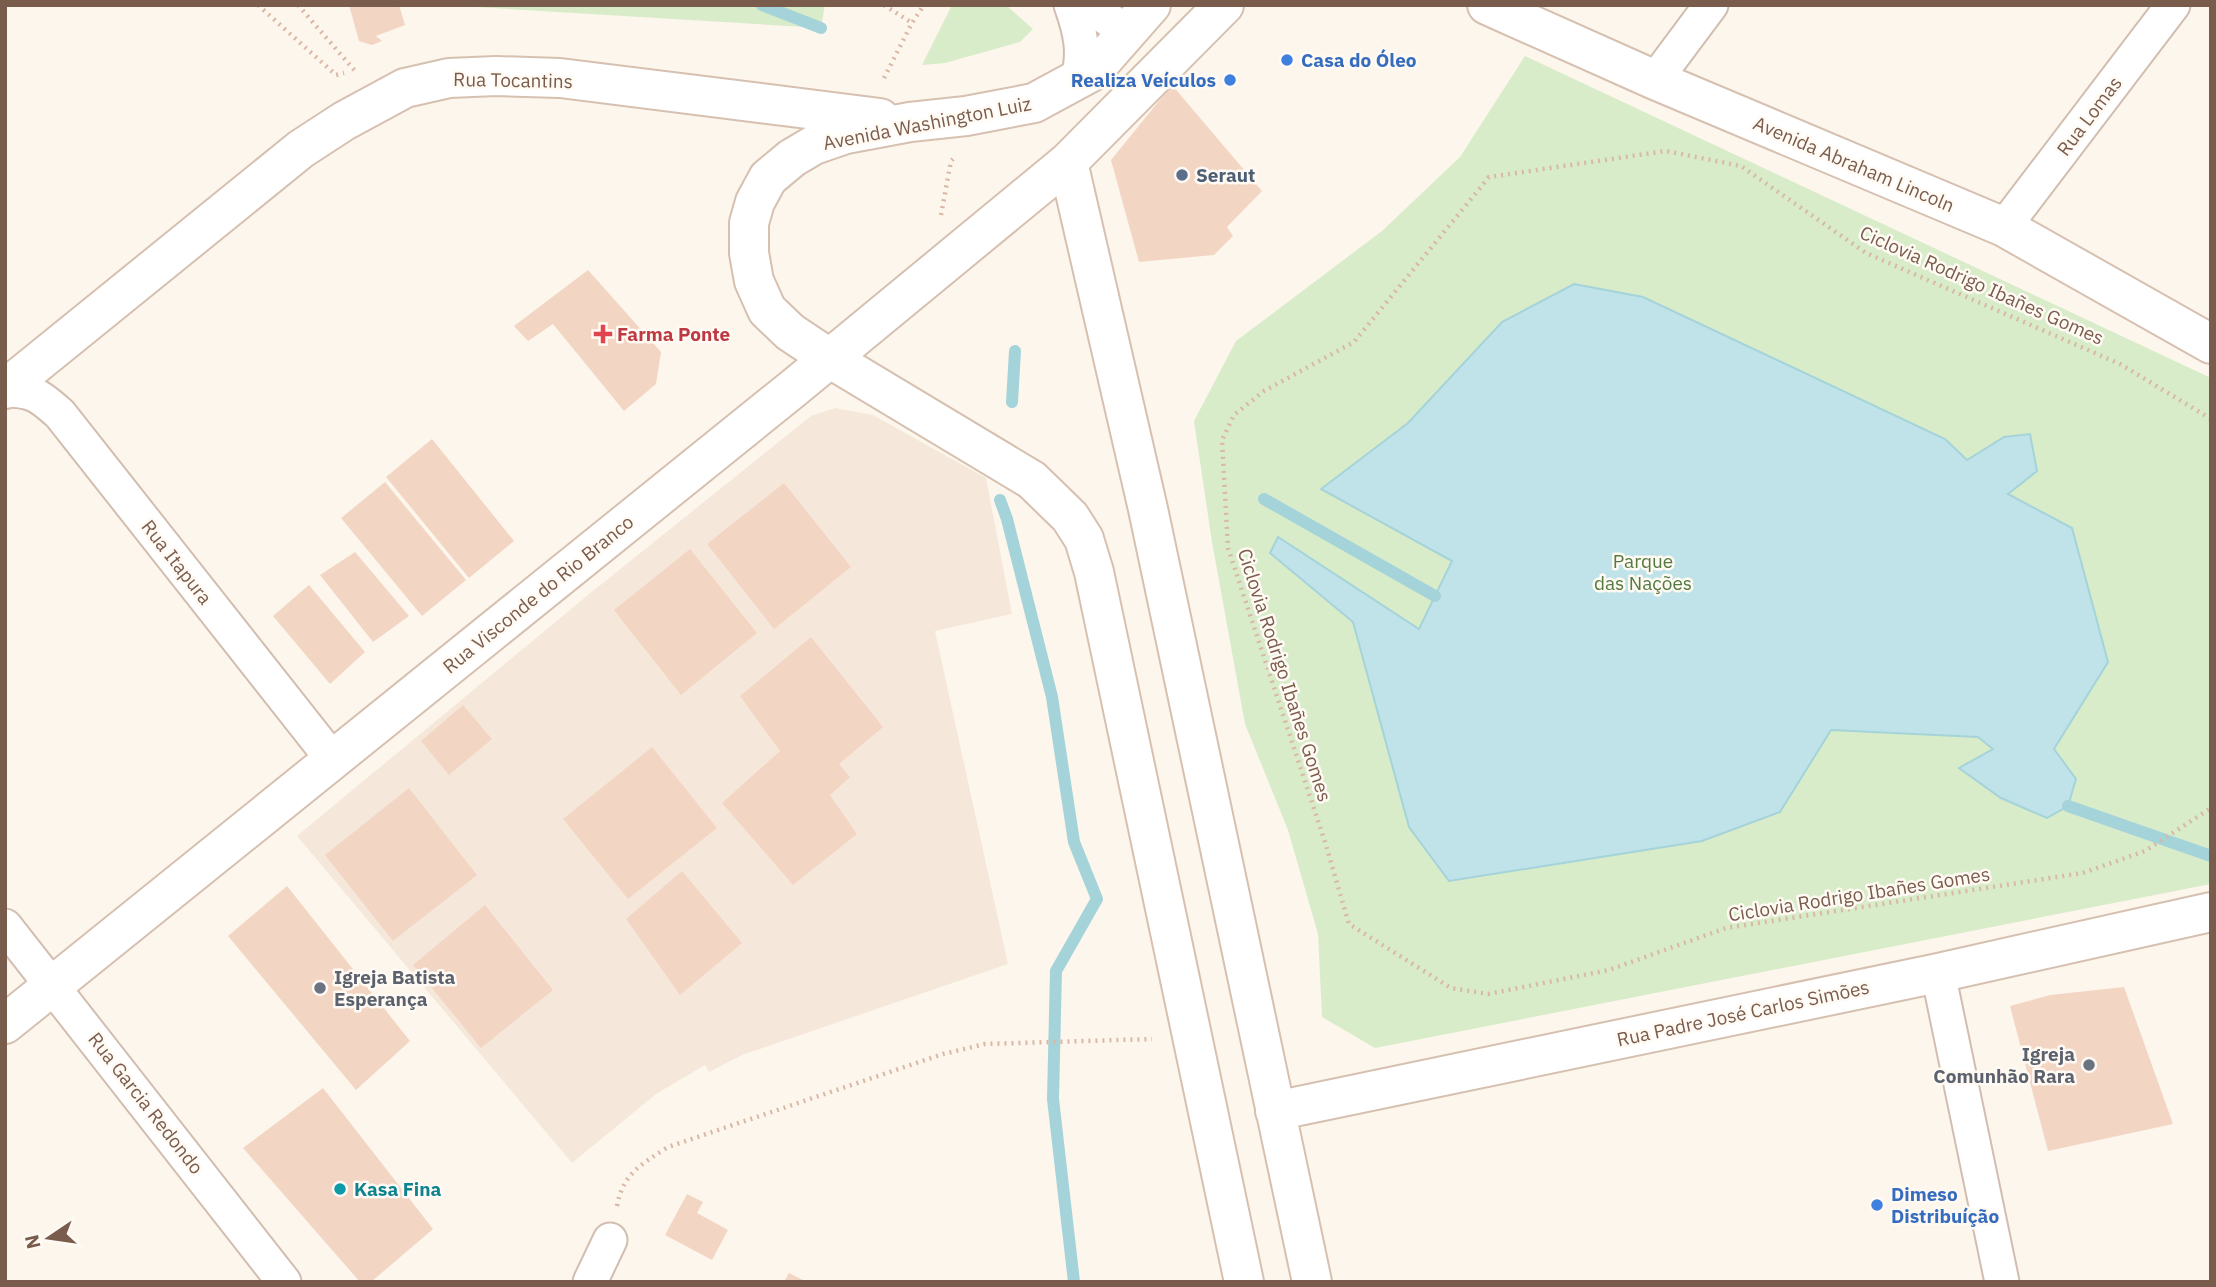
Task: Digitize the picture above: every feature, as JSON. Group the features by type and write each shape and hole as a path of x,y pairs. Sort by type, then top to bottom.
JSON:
{"main road":[{"path":"1224,5 1068,162 1151,522 1312,1282"},
{"name":"Avenida Abraham Lincoln","path":"1487,5 1655,80 2004,227 2211,344"},
{"name":"Avenida Washington Luiz","path":"1139,18 1093,71 1034,103 846,134 814,145 792,158 768,178 755,202 748,223 749,253 754,281 767,310 790,332 1032,480 1070,517 1084,539 1094,572 1244,1282"},
{"name":"Rua Tocantins","path":"5,389 301,149 344,121 405,88 449,78 560,78 910,122"},
{"name":"Rua Visconde do Rio Branco","path":"5,1024 1068,162"},
{"name":"Rua Padre José Carlos Simões","path":"1275,1111 1938,973 2211,912"}],"street":[{"path":"1071,5 1081,39 1081,68 1077,80"},
{"path":"1087,5 1139,18"},
{"path":"1655,80 1711,5"},
{"name":"Rua Lomas","path":"2004,227 2173,5"},
{"name":"Rua Itapura","path":"5,389 22,390 40,396 60,414 333,760"},
{"name":"Rua Garcia Redondo","path":"5,926 285,1282"},
{"path":"1938,973 2002,1282"},
{"path":"590,1282 610,1240"}],"path":[{"path":"298,5 356,71 405,88"},
{"path":"884,5 912,23"},
{"path":"883,80 924,5"},
{"path":"948,261 937,236 951,161 967,146 960,116"},
{"name":"Ciclovia Rodrigo Ibañes Gomes","path":"2211,419 2120,363 1866,253 1741,166 1666,151 1489,177 1354,342 1264,391 1234,415 1222,440 1228,548 1325,842 1349,925 1451,988 1488,994 1609,970 1726,928 2083,873 2145,851 2211,808"},
{"path":"610,1240 619,1193 633,1170 668,1147 943,1054 985,1044 1163,1039"}],"shaded area":[{"path":"835,408 873,415 986,478 1012,614 935,631 1008,964 742,1055 709,1072 705,1065 656,1094 572,1163 297,836 588,595 811,416"}],"green space":[{"path":"443,5 825,5 821,28"},
{"path":"952,5 1006,5 1033,29 1020,42 945,63 922,65"},
{"name":"Parque das Nações","path":"1525,56 2211,378 2211,884 1375,1048 1322,1017 1318,934 1288,830 1245,724 1212,542 1194,421 1236,341 1382,231 1460,157"}],"water":[{"path":"1574,284 1643,297 1945,439 1967,460 2004,437 2030,434 2037,471 2008,494 2072,528 2108,662 2054,749 2076,779 2068,806 2047,818 2001,798 1959,768 1993,749 1978,737 1831,730 1780,812 1702,841 1449,881 1409,827 1353,622 1270,553 1278,537 1419,629 1452,561 1321,489 1408,423 1502,322"}],"building":[{"path":"349,5 399,5 405,25 376,36 382,41 372,45 359,41"},
{"name":"Seraut","path":"1172,85 1262,191 1227,227 1233,236 1214,255 1139,262 1111,160"},
{"name":"Farma Ponte","path":"588,270 661,352 656,384 624,411 553,324 528,341 514,326"},
{"path":"432,439 514,541 469,578 386,477"},
{"path":"385,482 466,580 422,616 341,518"},
{"path":"784,483 851,567 774,629 707,544"},
{"path":"690,549 757,633 681,695 614,610"},
{"path":"355,552 409,616 373,642 320,575"},
{"path":"309,585 365,652 330,684 273,616"},
{"path":"811,637 883,727 839,764 850,777 830,795 857,834 793,885 722,803 780,751 740,696"},
{"path":"463,705 492,739 449,775 421,741"},
{"path":"652,747 717,828 628,899 563,819"},
{"path":"409,788 477,875 393,941 325,855"},
{"path":"682,871 742,943 680,995 626,919"},
{"name":"Igreja Batista Esperança","path":"287,886 410,1041 356,1090 228,936"},
{"path":"485,905 553,990 481,1048 413,965"},
{"name":"Igreja Comunhão Rara","path":"2124,987 2173,1124 2048,1151 2010,1006 2050,995"},
{"name":"Kasa Fina","path":"323,1088 433,1229 371,1282 360,1282 243,1148"},
{"path":"687,1194 703,1202 697,1213 728,1230 712,1260 665,1235"},
{"path":"789,1273 807,1282 784,1282"}],"waterway":[{"path":"762,5 821,28"},
{"path":"1012,402 1015,351"},
{"path":"1264,499 1435,596"},
{"path":"1000,500 1052,697 1074,842 1097,899 1056,971 1053,1099 1074,1282"},
{"path":"2068,806 2211,856"}],"place":[{"name":"Casa do Óleo","path":"1287,60"},
{"name":"Realiza Veículos","path":"1230,80"},
{"name":"Seraut","path":"1182,175"},
{"name":"Farma Ponte","path":"603,334"},
{"name":"Igreja Batista Esperança","path":"320,988"},
{"name":"Igreja Comunhão Rara","path":"2089,1065"},
{"name":"Kasa Fina","path":"340,1189"},
{"name":"Dimeso Distribuíção","path":"1877,1205"}]}
